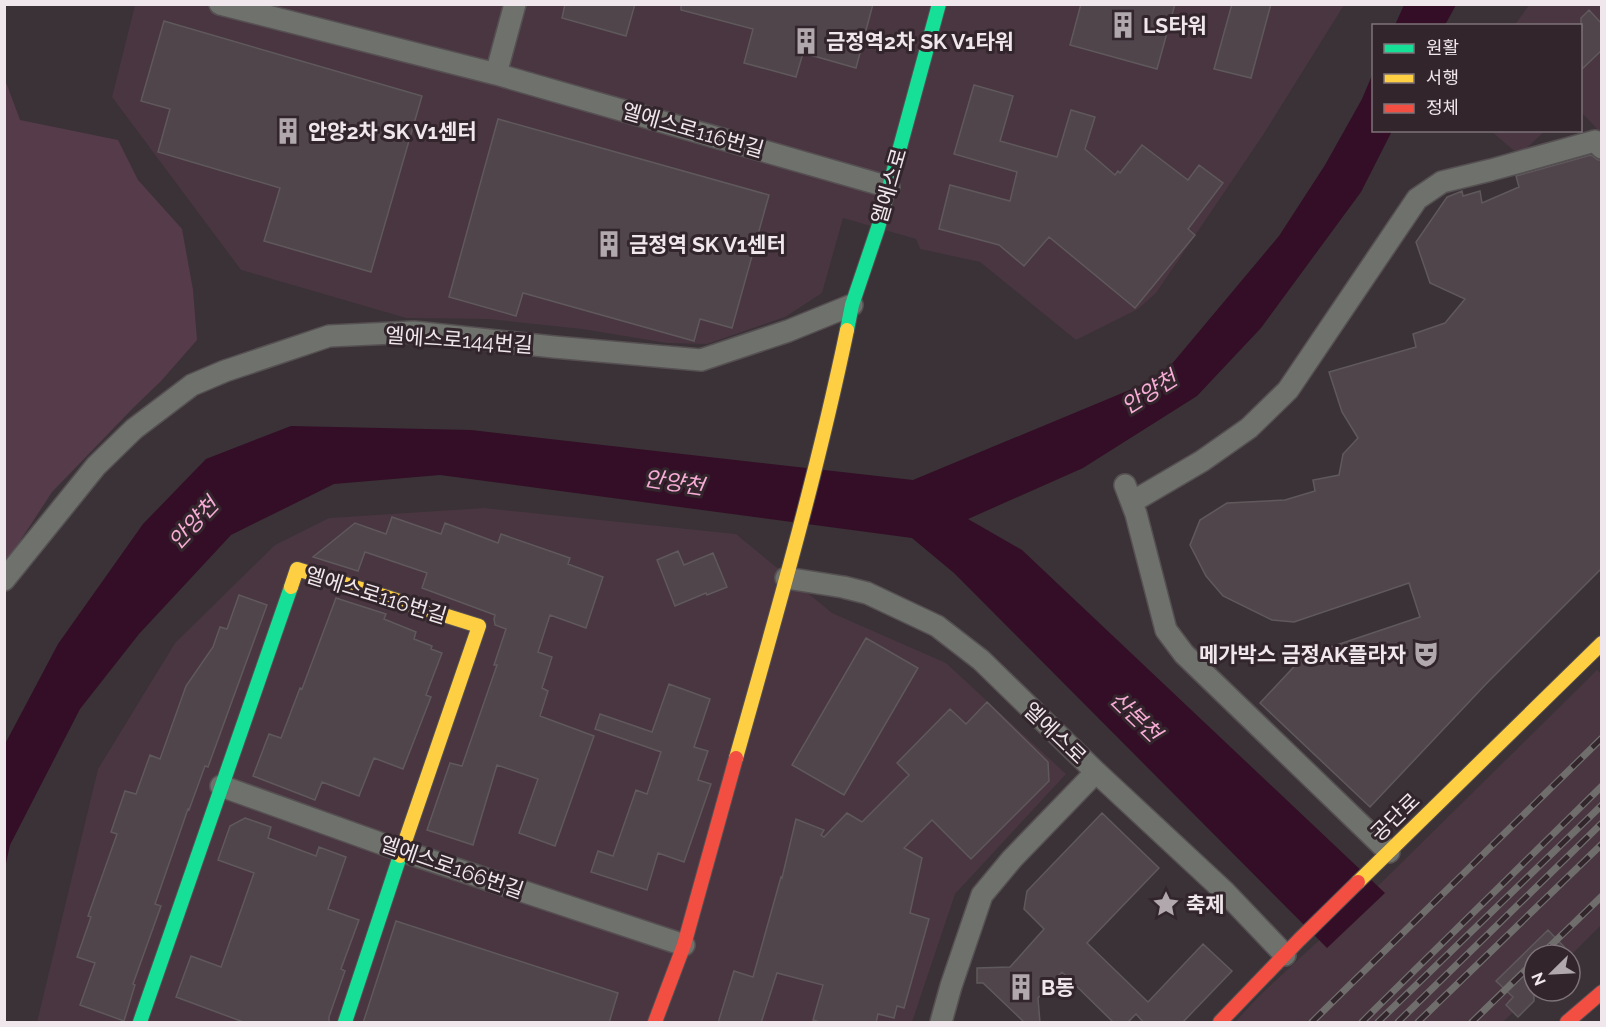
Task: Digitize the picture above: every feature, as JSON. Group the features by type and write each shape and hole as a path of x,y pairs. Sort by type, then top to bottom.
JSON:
{"street":[{"name":"엘에스로116번길","path":"220,4 496,74 889,187"},
{"path":"496,74 515,4"},
{"name":"엘에스로","path":"939,4 878,228 852,305 839,368 786,578 867,593 937,626 981,660 1096,772 1225,892 1292,947"},
{"path":"1389,852 1184,654 1166,630 1129,494 1202,461 1249,428 1288,390 1418,199 1442,182 1595,141 1602,148"},
{"name":"엘에스로144번길","path":"4,580 96,466 134,429 192,385 225,371 329,336 414,332 702,360 788,331 852,305"},
{"name":"엘에스로116번길","path":"140,1023 297,569 479,626 345,1023"},
{"path":"655,1023 684,945 786,578"},
{"name":"공단로","path":"1220,1023 1292,947 1602,643"},
{"path":"941,1023 982,895 1012,859 1096,772"},
{"name":"엘에스로166번길","path":"221,786 402,851 684,945"},
{"path":"1567,1023 1602,992"}],"shaded area":[{"path":"135,5 1344,5 1263,135 1156,293 1138,309 1076,340 980,262 920,249 916,239 843,218 822,293 785,317 707,344 667,343 582,329 488,319 406,318 241,270 112,97"},
{"path":"1529,5 1601,5 1601,133 1582,113 1582,24 1515,24"},
{"path":"4,77 20,120 118,140 138,180 182,229 193,290 197,340 161,381 52,492 5,564"},
{"path":"1492,132 1544,132 1519,155"},
{"path":"484,508 736,534 832,613 946,663 1066,774 955,894 912,1022 37,1022 98,769 175,643 275,545 329,518"},
{"path":"1597,670 1601,674 1601,925 1582,944 1522,943 1523,1003 1503,1022 1235,1022 1259,996 1382,882"}],"water":[{"path":"1404,4 1456,5 1446,24 1395,24"},
{"path":"1372,75 1372,132 1391,132 1361,192 1261,328 1197,396 1083,468 968,519 1022,550 1385,893 1327,948 954,573 912,538 440,475 334,484 231,535 139,634 80,709 10,845 5,868 5,744 58,644 143,524 206,459 291,426 471,430 913,480 1144,384 1171,365 1279,236 1325,165 1362,99"}],"building":[{"path":"565,4 635,4 626,36 562,18"},
{"name":"금정역2차 SK V1타워","path":"681,4 873,4 856,68 803,53 796,77 744,63 753,29 681,10"},
{"name":"LS타워","path":"1081,4 1175,4 1157,69 1070,45"},
{"path":"1232,4 1271,4 1251,78 1214,69"},
{"path":"1589,10 1602,24 1602,50 1582,69 1582,24 1581,18"},
{"name":"안양2차 SK V1센터","path":"164,21 422,96 371,272 264,241 280,188 158,152 170,109 141,101"},
{"path":"974,85 1013,96 1000,141 1057,157 1071,110 1095,117 1085,149 1115,175 1118,171 1120,173 1142,145 1188,180 1199,165 1223,183 1188,229 1195,235 1135,308 1049,237 1024,266 999,245 939,229 950,185 1010,201 1017,172 954,154"},
{"name":"금정역 SK V1센터","path":"498,119 769,195 732,328 700,319 694,341 523,293 516,316 449,297"},
{"path":"1591,155 1602,160 1602,568 1486,684 1370,807 1260,703 1304,656 1420,617 1409,583 1294,622 1272,620 1223,596 1206,576 1190,545 1200,520 1227,503 1285,500 1315,491 1313,480 1339,475 1343,454 1358,438 1342,412 1329,372 1416,347 1413,334 1445,323 1465,299 1430,283 1416,242 1447,197 1462,191 1463,196 1480,191 1482,203 1519,187 1516,176"},
{"path":"392,517 441,534 445,523 498,543 501,534 570,558 568,564 603,577 586,628 550,615 538,652 552,657 542,688 548,691 540,716 594,736 555,846 519,833 538,779 497,765 473,845 427,830 450,763 462,766 497,665 494,665 506,629 495,625 495,615 422,588 427,573 365,552 358,571 313,557 355,523 386,534"},
{"path":"678,551 684,565 713,553 727,587 675,606 657,560"},
{"path":"239,595 267,605 208,767 205,766 188,809 155,904 161,906 133,984 135,985 124,1021 80,1005 95,963 77,957 91,917 88,916 117,834 111,832 125,791 136,794 150,755 160,759 186,686 213,647 220,627 227,629"},
{"path":"336,598 386,614 384,619 416,632 414,639 442,653 426,695 431,697 403,769 374,758 359,796 322,782 315,800 253,776 269,734 281,738"},
{"path":"866,638 918,668 844,795 792,765"},
{"path":"669,684 710,699 694,747 708,751 698,780 711,784 684,862 658,853 647,890 591,872 598,851 613,856 636,790 647,794 661,752 595,729 600,714 652,732"},
{"path":"987,702 1048,762 1049,781 971,859 932,820 904,848 922,858 910,913 929,919 904,1008 897,1006 894,1018 878,1014 876,1023 823,1023 813,1020 823,985 777,973 761,1023 718,1023 734,971 753,977 782,878 796,819 824,830 821,835 824,837 847,813 862,822 909,775 897,763 950,709 966,724"},
{"path":"1102,813 1159,868 1087,943 1148,1002 1203,944 1232,971 1182,1023 1144,1023 1136,1014 1127,1023 1114,1023 1062,972 1038,998 1040,1023 1025,1023 983,983 977,983 977,968 1010,967 1044,929 1024,909 1027,891"},
{"path":"245,818 271,827 268,838 316,856 319,847 346,857 328,909 359,920 341,969 345,971 329,1023 246,1023 176,997 191,956 221,967 254,873 218,860 230,826"},
{"path":"396,921 618,993 609,1023 363,1023"},
{"path":"1548,930 1560,943 1535,943"},
{"path":"1522,956 1522,1003 1532,1003 1518,1017 1506,1005 1513,997 1496,981"}],"railway":[{"path":"1312,1022 1602,738"},
{"path":"1362,1022 1602,786"},
{"path":"1378,1022 1602,805"},
{"path":"1398,1022 1602,823"},
{"path":"1418,1022 1602,844"},
{"path":"1553,943 1602,896"},
{"path":"1472,1022 1522,974"}],"traffic: fast":[{"path":"847,330 852,305 878,228 939,4"},
{"path":"140,1022 291,587"},
{"path":"345,1022 400,856"}],"traffic: slow":[{"path":"736,758 809,491 847,330"},
{"path":"291,587 297,569 479,626 400,856"},
{"path":"1358,882 1602,643"}],"traffic: jam":[{"path":"655,1022 684,945 736,758"},
{"path":"1220,1022 1358,882"},
{"path":"1567,1022 1602,992"}],"place":[{"name":"LS타워","path":"1123,25"},
{"name":"금정역2차 SK V1타워","path":"806,41"},
{"name":"안양2차 SK V1센터","path":"288,131"},
{"name":"금정역 SK V1센터","path":"609,244"},
{"name":"메가박스 금정AK플라자","path":"1426,654"},
{"name":"축제","path":"1166,904"},
{"name":"B동","path":"1021,987"}],"water label":[{"name":"안양천","path":"1149,392"},
{"name":"안양천","path":"674,482"},
{"name":"안양천","path":"193,523"},
{"name":"산본천","path":"1136,716"}]}
